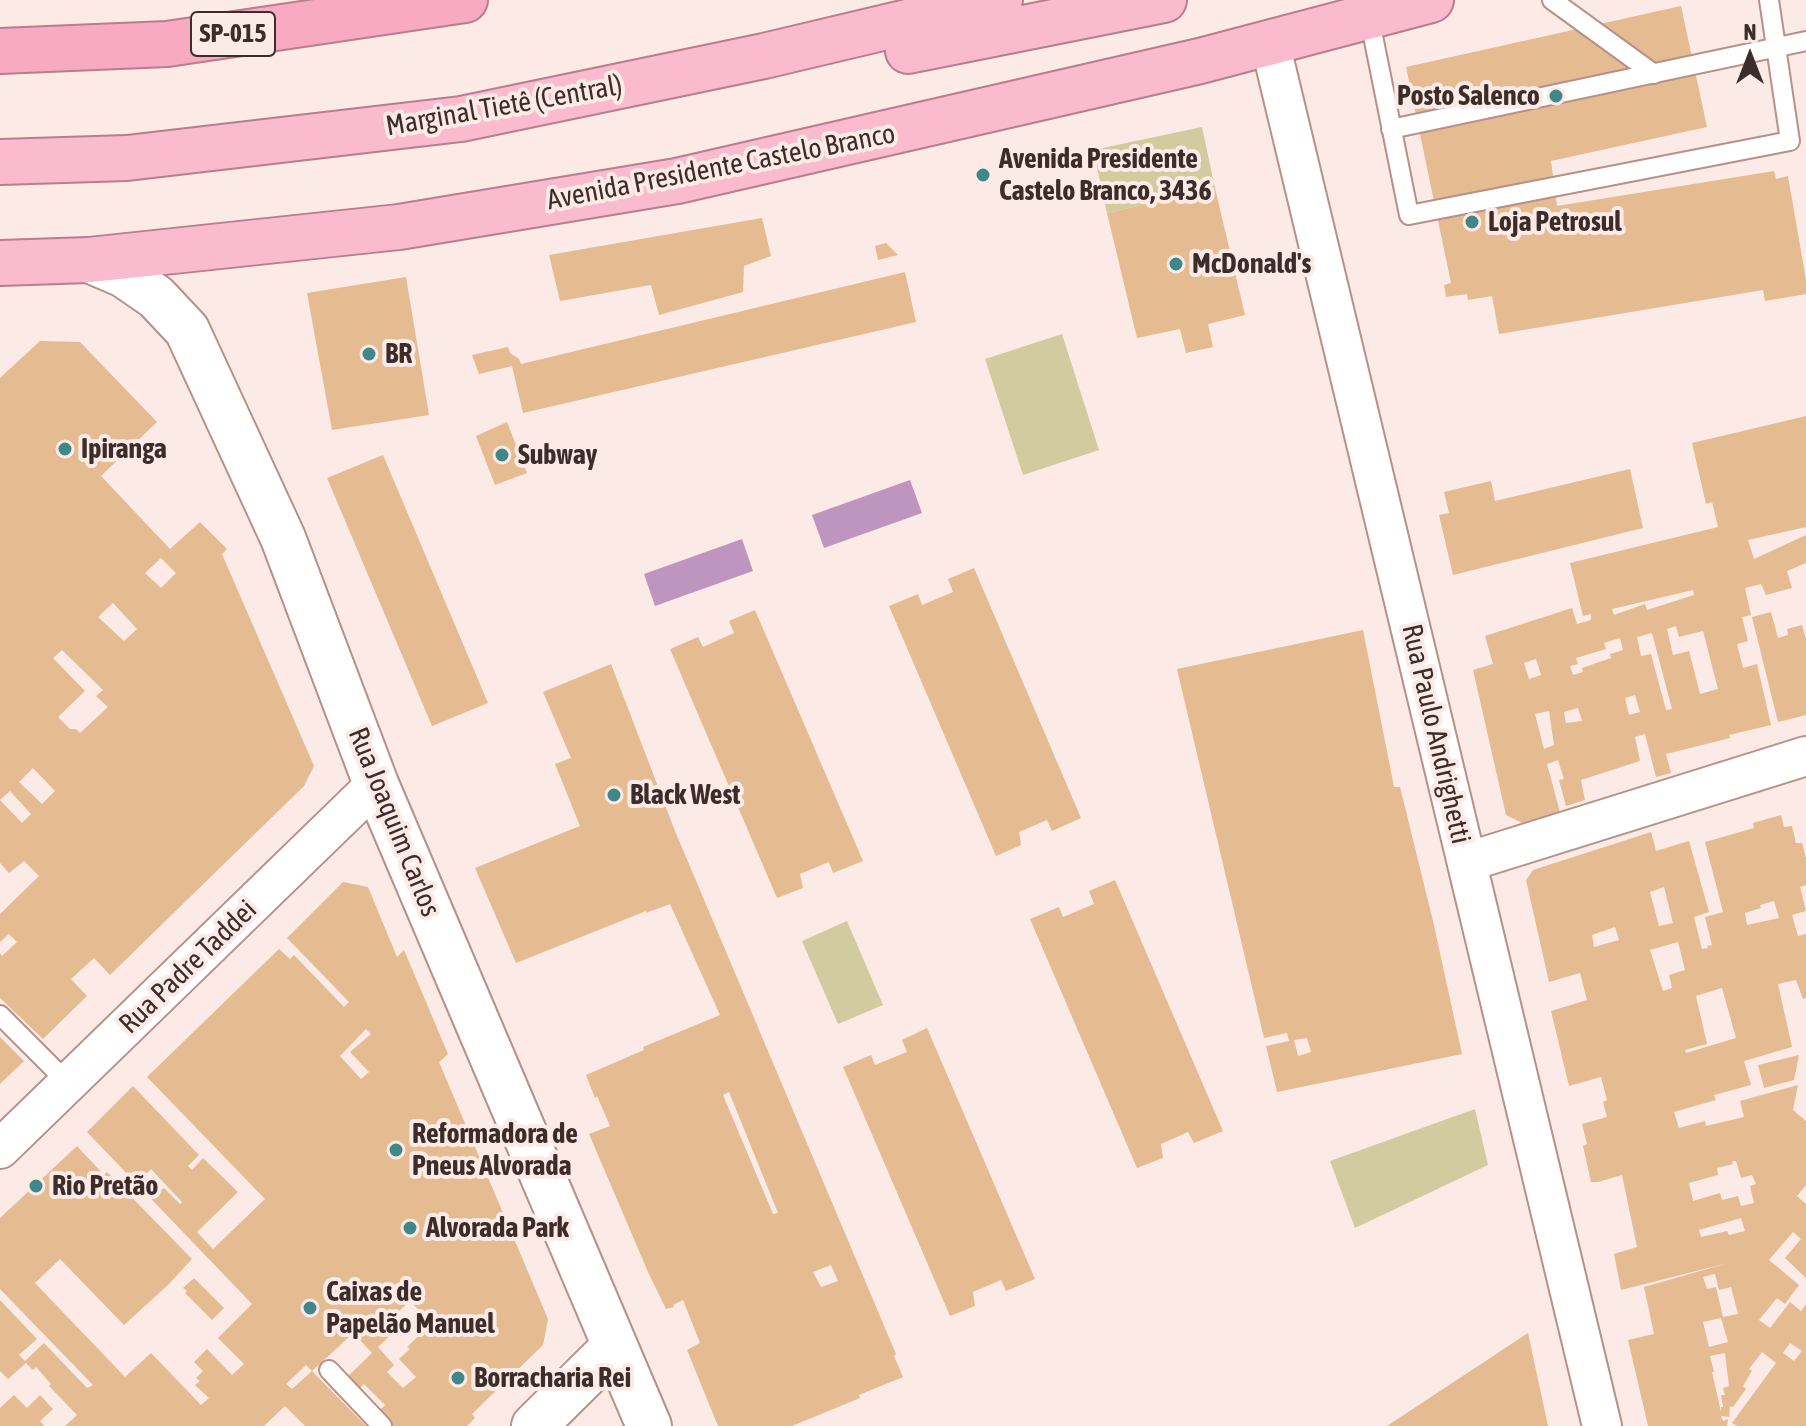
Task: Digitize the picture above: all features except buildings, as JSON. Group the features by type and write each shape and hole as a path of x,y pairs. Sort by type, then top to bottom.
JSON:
{"highway":[{"name":"SP-015","path":"0,51 167,44 465,0"},
{"name":"Marginal Tietê (Central)","path":"0,162 127,158 461,119 764,56 1000,0"},
{"path":"764,56 845,64 1164,0"},
{"name":"Avenida Presidente Castelo Branco","path":"0,263 89,260 399,227 677,181 1270,43 1431,0"}],"street":[{"name":"Rua Paulo Andrighetti","path":"1270,43 1602,1426"},
{"name":"Rua Joaquim Carlos","path":"89,260 124,275 156,297 187,330 283,538 376,784 649,1426"},
{"path":"1467,862 1806,756"},
{"name":"Rua Padre Taddei","path":"0,1149 376,784"},
{"path":"534,1426 615,1346"}],"lane":[{"path":"1552,0 1654,74"},
{"path":"1369,16 1409,215 1798,146 1776,48 1769,0"},
{"path":"1391,129 1806,41"},
{"path":"0,1015 68,1083"},
{"path":"329,1370 382,1426"}],"shaded area":[{"path":"1202,127 1215,188 1107,213 1093,150"},
{"path":"1062,334 1099,450 1023,475 985,359"},
{"path":"910,480 922,513 824,548 812,515"},
{"path":"742,539 753,571 655,606 644,574"},
{"path":"847,921 883,1005 838,1024 802,941"},
{"path":"1475,1109 1488,1165 1355,1228 1330,1161"}],"place":[{"name":"Posto Salenco","path":"1556,96"},
{"name":"Avenida Presidente Castelo Branco, 3436","path":"983,175"},
{"name":"Loja Petrosul","path":"1472,222"},
{"name":"McDonald's","path":"1176,264"},
{"name":"BR","path":"369,354"},
{"name":"Ipiranga","path":"65,449"},
{"name":"Subway","path":"502,455"},
{"name":"Black West","path":"614,795"},
{"name":"Reformadora de Pneus Alvorada","path":"396,1150"},
{"name":"Rio Pretão","path":"36,1186"},
{"name":"Alvorada Park","path":"410,1228"},
{"name":"Caixas de Papelão Manuel","path":"310,1308"},
{"name":"Borracharia Rei","path":"458,1378"}]}
